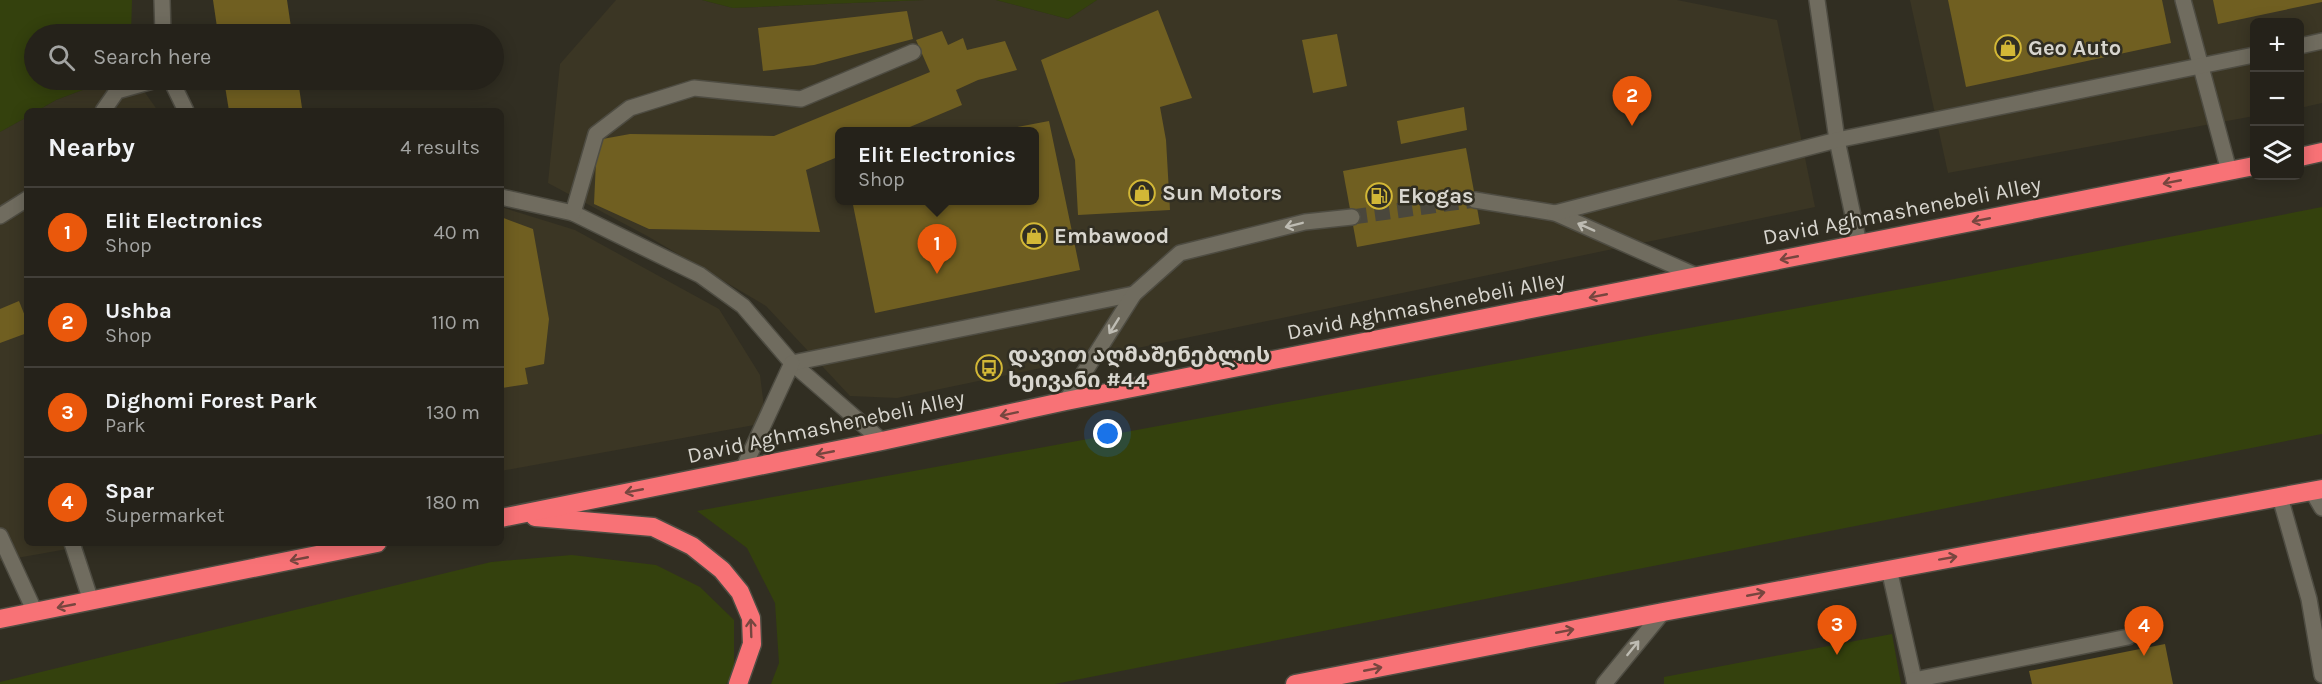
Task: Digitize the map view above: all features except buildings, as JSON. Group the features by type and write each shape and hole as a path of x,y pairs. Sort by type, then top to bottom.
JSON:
{"highway":[{"path":"2304,156 2322,153"},
{"name":"David Aghmashenebeli Alley","path":"507,517 1066,401 2250,167"},
{"path":"1295,684 1322,682 1663,612 2317,490"},
{"path":"507,517 653,527 692,546 722,570 740,592 751,618 752,644 738,684"},
{"path":"0,619 361,546"}],"street":[{"path":"162,0 163,24"},
{"path":"1817,0 1837,140 1860,244"},
{"path":"2183,0 2229,171"},
{"path":"2304,45 2322,41"},
{"path":"573,213 596,134 630,108 694,88 801,99 913,52"},
{"path":"1555,213 1837,140 2250,57"},
{"path":"105,108 117,91 121,90"},
{"path":"176,90 185,108"},
{"path":"504,199 573,213 700,275 743,306 792,363 882,441"},
{"path":"1475,200 1555,213 1696,276"},
{"path":"0,216 24,201"},
{"path":"1066,401 1134,294 1180,254 1305,222 1352,217"},
{"path":"792,363 1134,294"},
{"path":"742,469 792,363"},
{"path":"2317,490 2322,508"},
{"path":"2280,497 2309,599 2322,675"},
{"path":"0,536 35,612"},
{"path":"73,546 91,601"},
{"path":"1889,569 1915,682 2128,637"},
{"path":"1604,684 1663,612"}],"shaded area":[{"path":"616,0 702,0 733,8 924,0 996,0 1068,19 1097,0 1677,0 1777,20 1815,207 897,398 850,396 766,306 649,237 548,183 560,64"},
{"path":"1910,0 2322,0 2322,103 2304,107 2304,18 2250,18 2250,117 1948,173"},
{"path":"82,90 143,90 156,108 42,108"},
{"path":"24,119 24,546 84,546 0,561 0,132"},
{"path":"504,208 575,230 719,309 760,375 766,423 504,470"}],"green space":[{"path":"0,0 132,0 131,24 24,24 24,90 82,90 42,108 24,108 24,119 0,132"},
{"path":"702,0 924,0 733,8"},
{"path":"996,0 1097,0 1068,19"},
{"path":"2322,207 2322,434 1055,684 771,684 779,663 775,603 747,548 697,511 1939,282"},
{"path":"572,555 656,565 700,587 734,620 734,674 726,684 0,684 0,682 491,562"},
{"path":"1892,634 1901,684 1664,684 1664,677"}],"tunnel":[{"path":"1352,217 1475,200"}],"place":[{"name":"Geo Auto","path":"2008,48"},
{"name":"Ushba","path":"1632,126"},
{"name":"Sun Motors","path":"1142,193"},
{"name":"Ekogas","path":"1379,196"},
{"name":"Embawood","path":"1034,236"},
{"name":"Elit Electronics","path":"937,274"},
{"name":"დავით აღმაშენებლის ხეივანი #44","path":"989,368"},
{"name":"Dighomi Forest Park","path":"1837,655"},
{"name":"Spar","path":"2144,656"}]}
